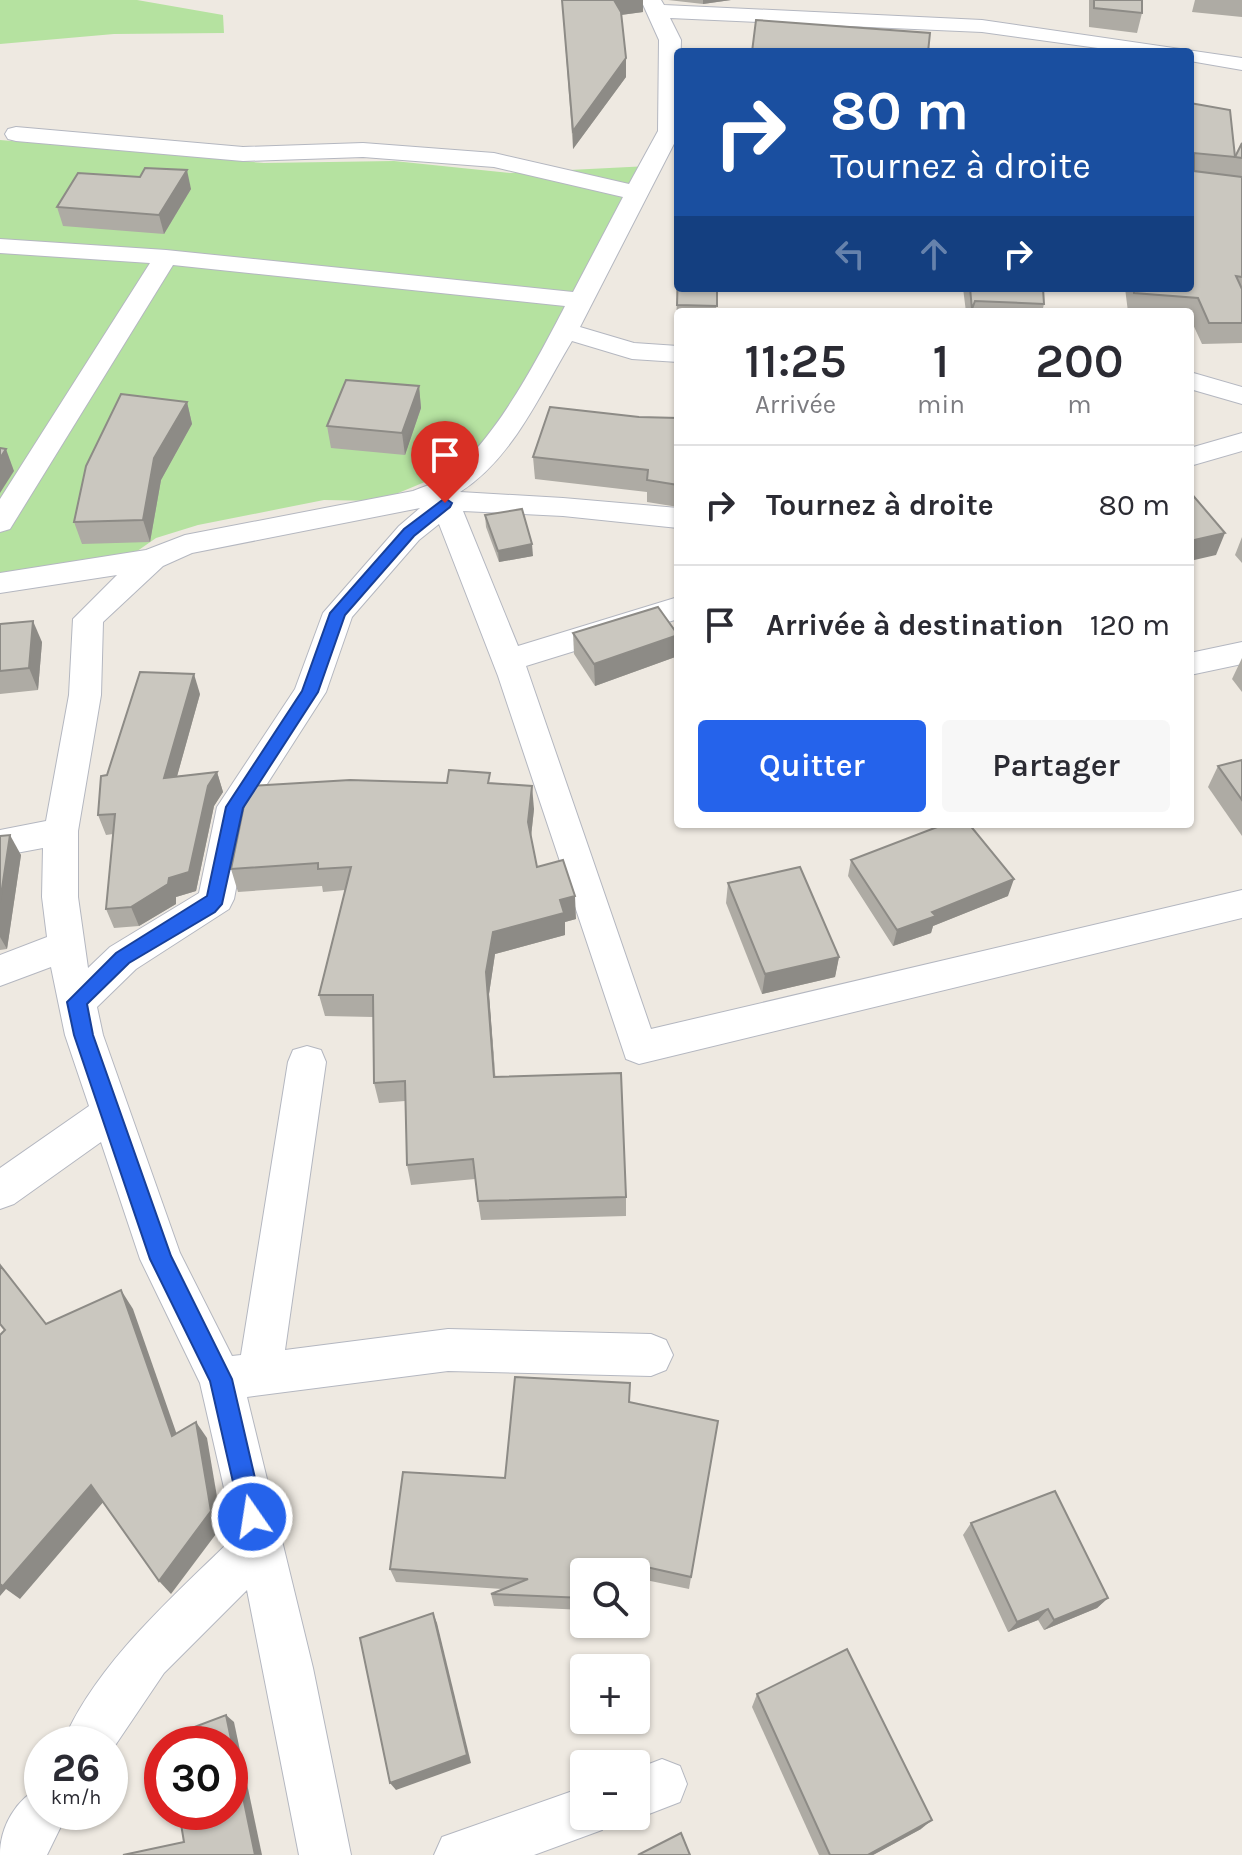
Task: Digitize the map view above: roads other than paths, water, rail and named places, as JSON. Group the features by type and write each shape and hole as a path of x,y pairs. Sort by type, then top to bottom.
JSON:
{"street":[{"path":"660,17 748,13"},
{"path":"660,17 748,13 982,26 1144,48"},
{"path":"77,1002 123,958 216,899 234,807 310,692 338,613 409,533 432,501 482,460 502,435 545,367 636,193 674,132 660,17"},
{"path":"1194,56 1242,64"},
{"path":"16,134 243,154 363,150 494,160 636,193"},
{"path":"0,246 166,257 581,300"},
{"path":"0,522 166,257"},
{"path":"565,331 632,351 674,354"},
{"path":"545,367 632,351"},
{"path":"1194,381 1242,396"},
{"path":"1194,456 1242,442"},
{"path":"432,501 507,660 639,1048 1242,904"},
{"path":"0,583 152,559 185,545 432,501 563,507 674,518"},
{"path":"152,559 88,619 85,695 61,831 60,897 84,1035 161,1259 240,1377"},
{"path":"507,660 674,609"},
{"path":"1194,663 1242,653"},
{"path":"0,843 61,831"},
{"path":"0,971 67,945"},
{"path":"307,1062 240,1377 259,1545 289,1668 325,1855"},
{"path":"0,1191 110,1113"},
{"path":"240,1377 448,1350 651,1355"},
{"path":"99,1726 147,1656 259,1545"},
{"path":"460,1855 570,1817"},
{"path":"18,1855 33,1830"}]}
